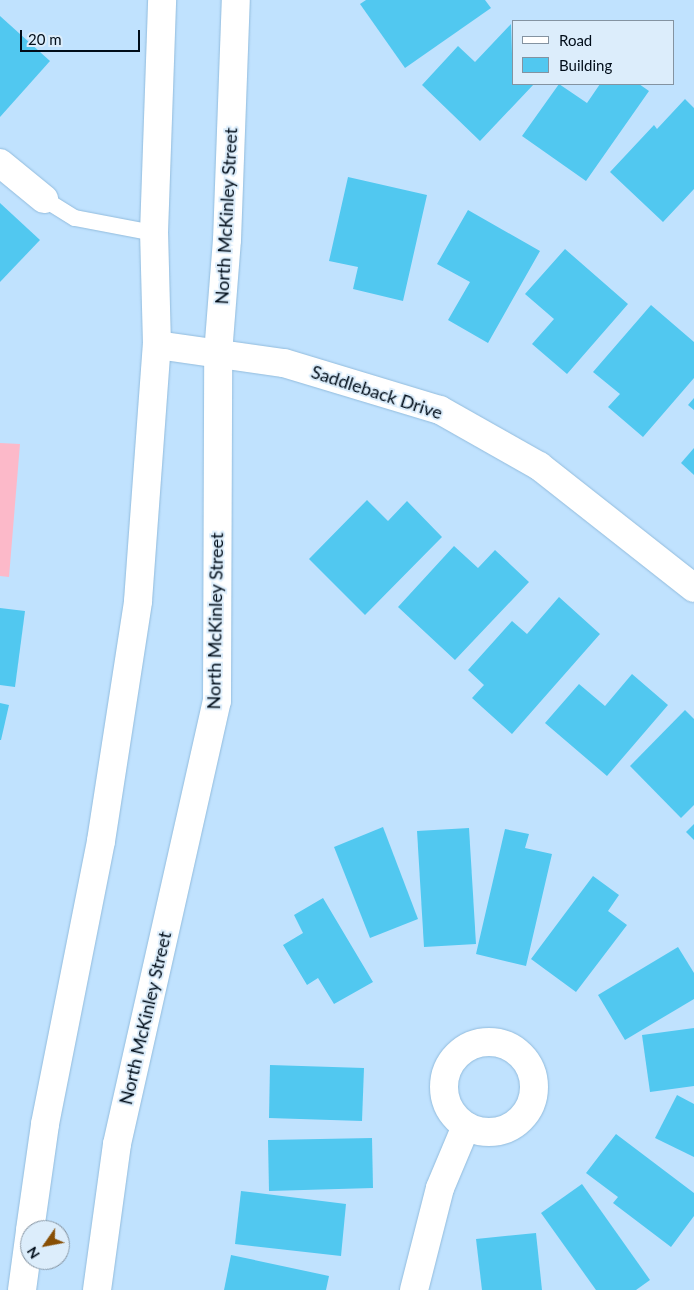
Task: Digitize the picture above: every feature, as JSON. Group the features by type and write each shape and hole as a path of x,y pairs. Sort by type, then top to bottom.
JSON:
{"main road":[{"path":"31,1220 45,1124 101,842 138,600 157,345 154,232 162,0"},
{"name":"North McKinley Street","path":"97,1290 117,1144 217,701 218,354 227,240 236,0"},
{"path":"0,163 44,199"},
{"name":"Saddleback Drive","path":"157,345 291,365 440,410 539,466 694,588"},
{"path":"414,1290 440,1188 466,1126"},
{"path":"22,1290 25,1270"}],"lane":[{"path":"44,199 75,218 154,232"}],"shaded area":[{"path":"0,443 20,444 9,577 0,576"}],"building":[{"path":"366,0 485,0 491,8 405,68 360,4"},
{"path":"0,16 50,61 0,117"},
{"path":"511,24 512,85 533,85 480,141 422,85 458,46 475,62"},
{"path":"558,85 587,103 599,85 640,85 649,91 586,181 522,136"},
{"path":"685,99 694,108 694,189 663,222 610,172 654,125 657,129"},
{"path":"348,177 427,195 403,301 353,289 358,267 329,261"},
{"path":"0,203 40,240 0,282"},
{"path":"468,210 540,251 488,343 448,320 470,282 437,264"},
{"path":"565,249 628,304 567,374 532,344 554,319 525,294"},
{"path":"651,305 694,342 694,378 643,437 608,407 620,394 593,372"},
{"path":"694,398 694,410 688,405"},
{"path":"694,448 694,475 681,463"},
{"path":"367,500 388,521 407,501 442,537 365,615 309,559"},
{"path":"454,546 478,568 495,550 529,582 455,660 398,607"},
{"path":"559,597 600,634 512,734 472,698 484,685 468,670 512,621 527,634"},
{"path":"0,608 25,611 15,687 0,685"},
{"path":"632,674 668,705 607,776 545,723 579,684 605,706"},
{"path":"0,703 9,705 1,740 0,740"},
{"path":"685,710 694,719 694,805 681,818 630,766"},
{"path":"694,824 694,840 686,832"},
{"path":"383,827 418,919 370,938 334,847"},
{"path":"469,828 476,944 424,947 417,831"},
{"path":"505,829 529,834 525,848 552,854 526,966 476,954"},
{"path":"593,876 619,895 608,911 627,925 576,992 531,959"},
{"path":"323,898 373,982 334,1004 318,978 307,985 283,945 303,933 294,915"},
{"path":"678,947 694,973 694,999 625,1040 598,995"},
{"path":"694,1028 694,1086 650,1092 642,1035"},
{"path":"270,1065 364,1068 362,1121 269,1118"},
{"path":"677,1095 694,1104 694,1157 655,1138"},
{"path":"616,1134 694,1193 694,1216 671,1247 613,1203 618,1197 586,1173"},
{"path":"372,1138 373,1188 269,1191 268,1140"},
{"path":"582,1184 650,1280 636,1290 596,1290 541,1213"},
{"path":"241,1191 346,1204 341,1256 235,1244"},
{"path":"536,1233 542,1290 482,1290 476,1239"},
{"path":"231,1255 329,1276 326,1290 224,1290"}]}
